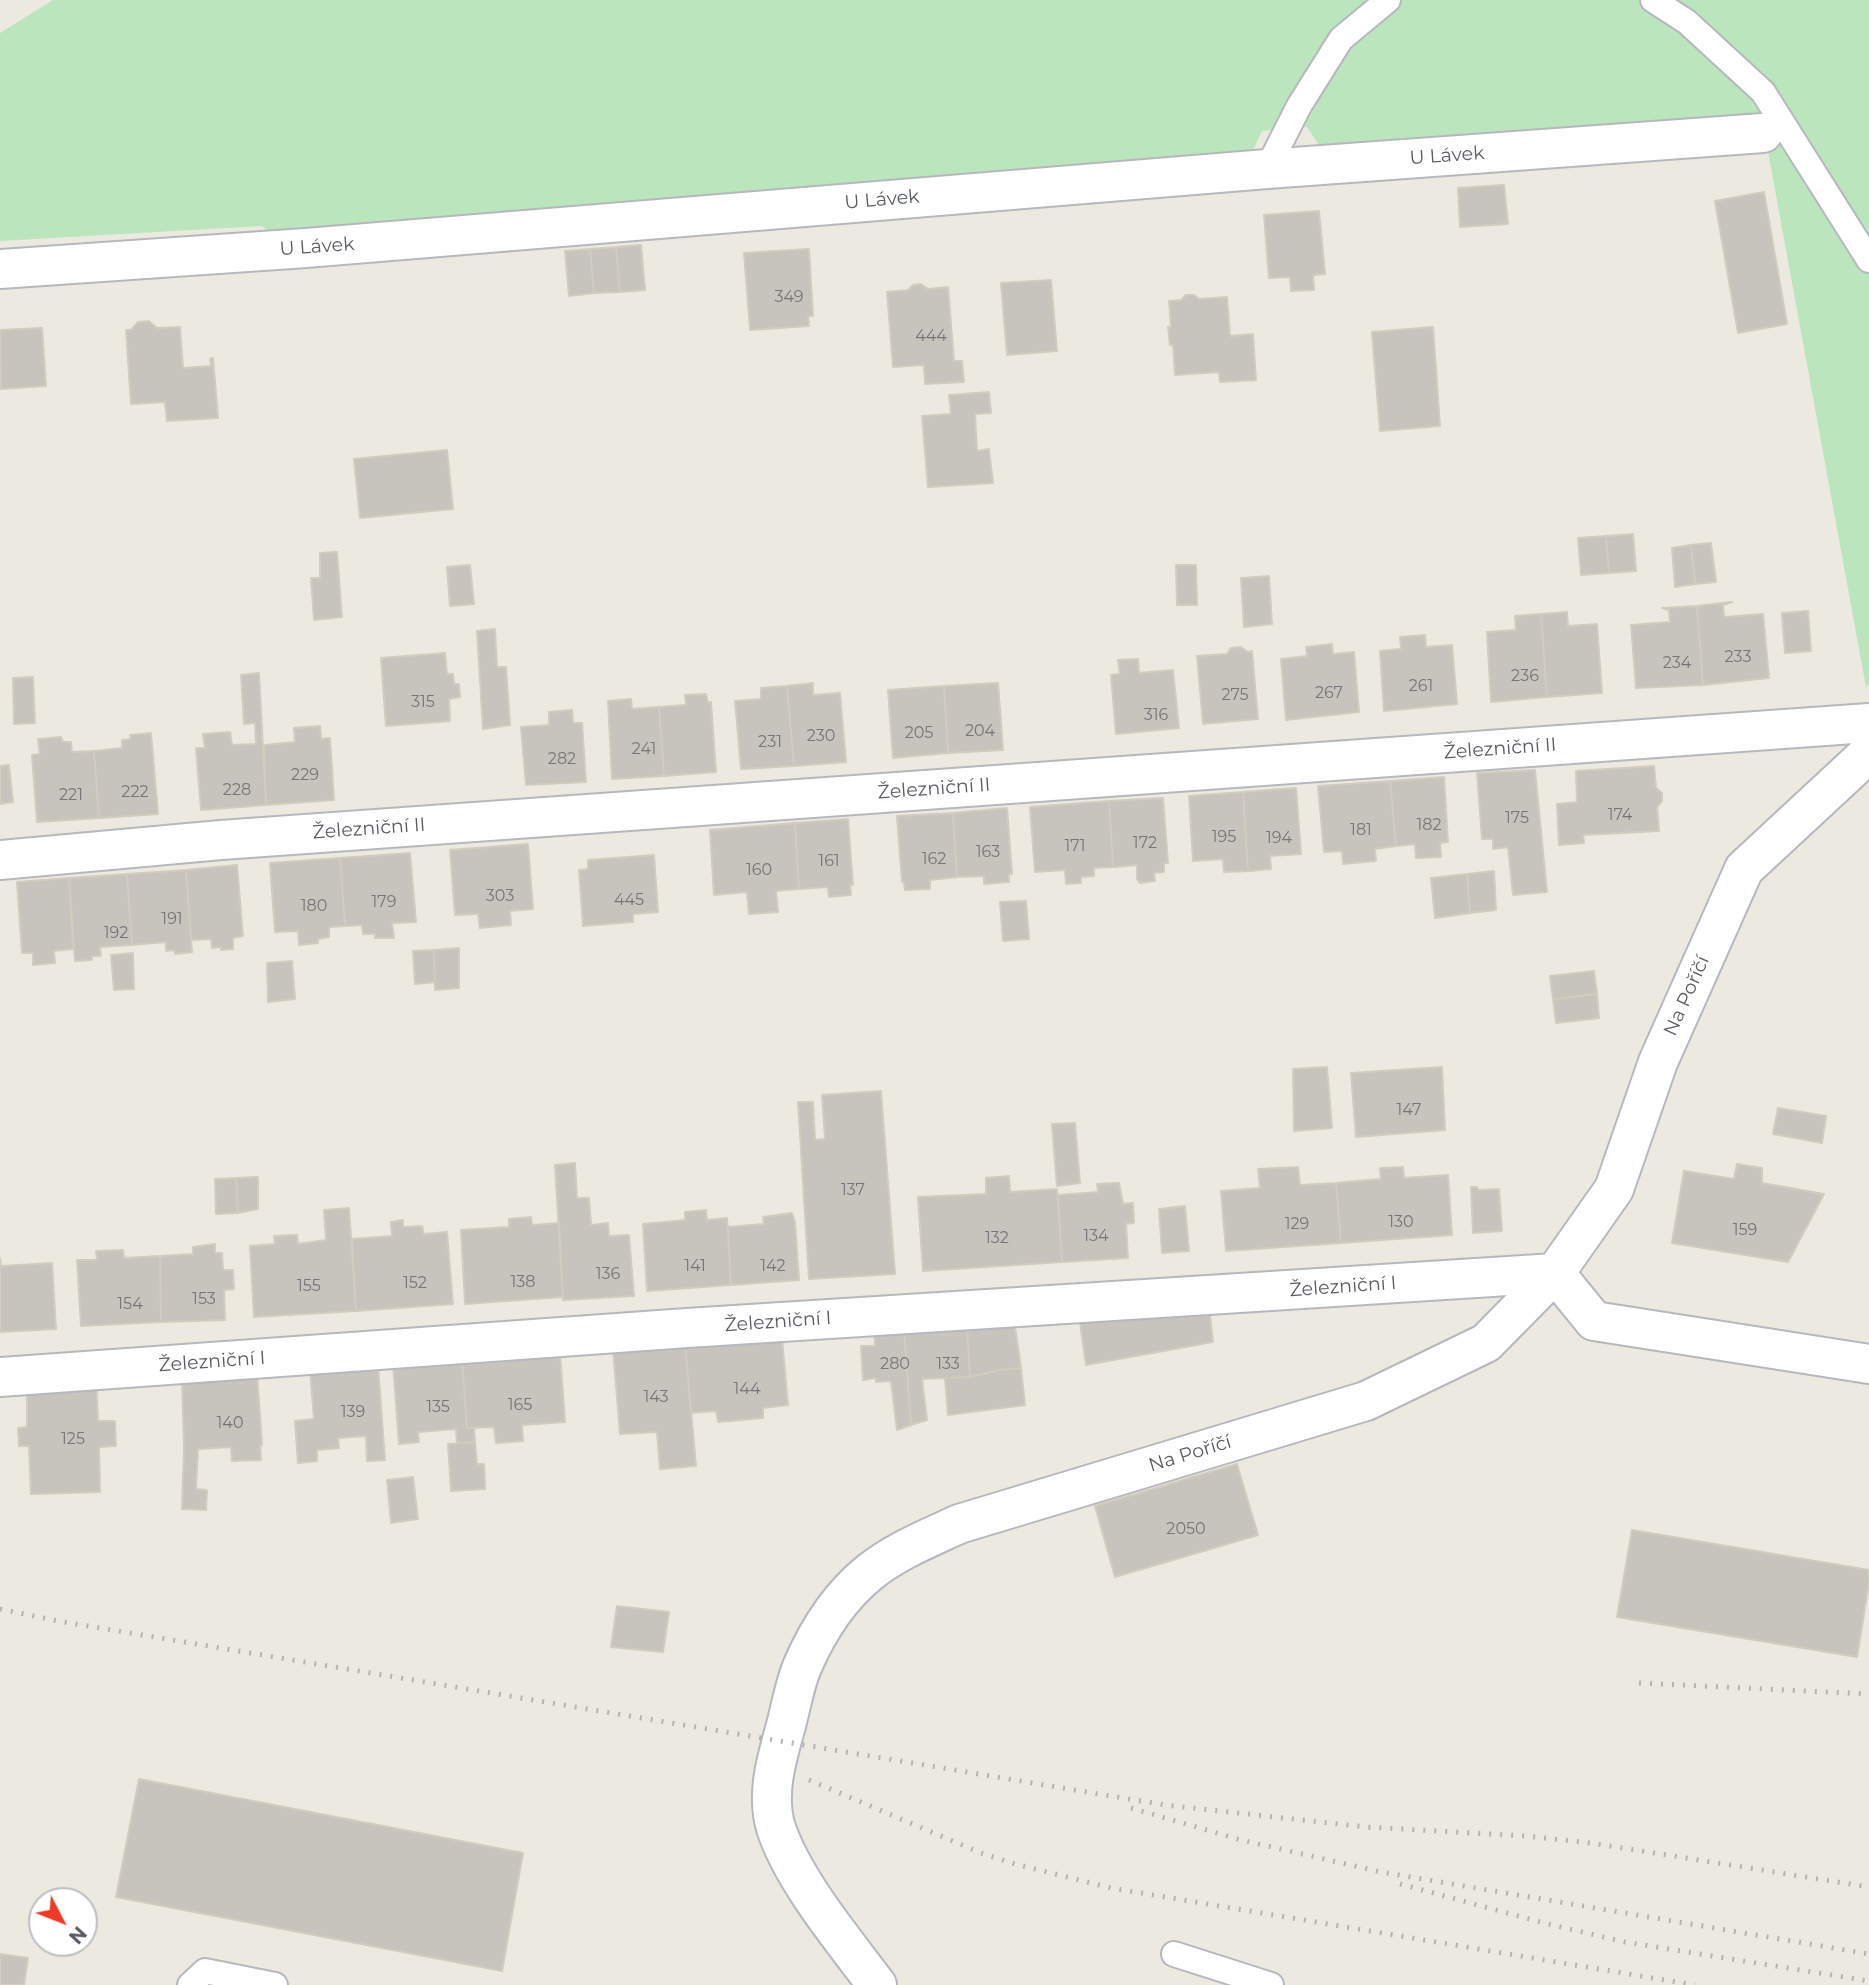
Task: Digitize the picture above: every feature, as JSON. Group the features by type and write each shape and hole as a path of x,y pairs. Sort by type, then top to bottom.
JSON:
{"street":[{"name":"U Lávek","path":"0,269 306,248 1267,169 1763,133"},
{"name":"Železniční II","path":"0,860 220,840 1869,723"},
{"name":"Na Poříčí","path":"877,1985 823,1912 795,1867 777,1829 772,1808 771,1785 801,1669 823,1627 847,1595 870,1572 913,1545 959,1524 1366,1401 1486,1343 1555,1273 1614,1189 1658,1062 1744,869 1869,753"},
{"path":"1555,1273 1594,1321 1869,1364"},
{"name":"Železniční I","path":"0,1377 712,1326 1555,1273"}],"lane":[{"path":"1267,169 1299,106 1341,39 1388,0"},
{"path":"1653,0 1687,22 1763,92 1869,260"},
{"path":"1174,1954 1271,1985"},
{"path":"190,1985 205,1971 275,1985"}],"green space":[{"path":"53,0 1869,0 1869,685 1866,687 1769,157 1767,122 1327,157 1307,127 1262,131 1254,148 1239,163 280,242 262,226 0,241 0,33"}],"building":[{"path":"1504,185 1508,224 1460,227 1458,188"},
{"path":"1764,192 1787,324 1738,333 1715,201"},
{"path":"1319,211 1325,274 1313,275 1314,290 1291,291 1290,277 1269,278 1264,215"},
{"path":"641,245 645,290 620,292 616,247"},
{"path":"616,247 620,292 594,293 590,249"},
{"path":"590,249 594,293 569,296 565,251"},
{"path":"809,249 813,316 808,316 809,326 750,330 744,253"},
{"path":"1051,280 1057,351 1007,355 1001,283"},
{"path":"921,284 928,289 948,287 954,361 962,361 964,382 925,384 924,365 893,367 887,292 908,290 913,285"},
{"path":"1186,295 1194,295 1199,299 1227,297 1230,336 1253,334 1256,380 1220,382 1219,372 1175,375 1173,345 1170,345 1168,327 1171,327 1169,301 1181,300"},
{"path":"149,321 157,328 180,327 183,368 211,366 210,359 213,358 218,418 167,421 165,402 131,404 126,330 131,330 138,322"},
{"path":"1433,327 1440,426 1380,431 1372,332"},
{"path":"42,328 46,386 1,389 0,330"},
{"path":"989,392 991,413 975,414 977,451 989,449 993,483 928,487 922,416 951,414 949,395"},
{"path":"447,450 453,509 360,518 354,459"},
{"path":"1633,534 1636,571 1609,573 1606,536"},
{"path":"1606,536 1609,573 1581,575 1578,538"},
{"path":"1711,543 1716,582 1695,584 1691,545"},
{"path":"1691,545 1695,584 1675,587 1672,548"},
{"path":"337,552 342,617 314,620 311,578 320,578 320,553"},
{"path":"470,565 474,604 450,606 447,567"},
{"path":"1176,565 1196,565 1197,605 1177,605"},
{"path":"1269,576 1272,624 1244,627 1241,578"},
{"path":"1732,602 1723,605 1724,617 1763,614 1769,678 1703,685 1697,606"},
{"path":"1697,606 1703,685 1636,688 1631,625 1670,622 1669,610 1662,608"},
{"path":"1808,611 1811,651 1785,653 1782,613"},
{"path":"1567,612 1568,626 1597,624 1602,693 1547,697 1541,614"},
{"path":"1541,614 1547,697 1491,702 1487,632 1516,630 1515,616"},
{"path":"495,629 497,667 506,667 510,725 483,729 477,631"},
{"path":"1425,635 1426,647 1452,645 1457,704 1384,711 1380,651 1401,649 1400,637"},
{"path":"1332,644 1333,654 1354,652 1359,712 1286,720 1281,659 1307,656 1306,647"},
{"path":"1241,647 1248,652 1252,651 1258,719 1203,724 1197,656 1227,654 1231,648"},
{"path":"445,653 447,674 453,674 454,684 459,684 460,697 449,699 450,721 386,726 381,658"},
{"path":"1138,659 1139,673 1173,670 1179,728 1116,734 1111,675 1120,674 1118,660"},
{"path":"259,673 266,805 201,810 196,748 205,748 203,734 230,732 232,745 256,744 255,723 244,724 241,675"},
{"path":"33,677 35,723 14,724 13,678"},
{"path":"813,683 813,695 840,693 846,762 794,766 787,686"},
{"path":"998,683 1003,750 948,753 944,686"},
{"path":"787,686 794,766 741,769 735,701 761,699 761,688"},
{"path":"944,686 948,753 893,758 888,690"},
{"path":"706,694 708,703 711,702 716,772 664,776 659,707 686,705 685,695"},
{"path":"631,699 632,709 659,707 664,776 612,779 608,701"},
{"path":"572,710 573,723 582,723 586,782 526,785 521,727 549,725 549,712"},
{"path":"320,726 321,739 330,738 334,800 266,805 264,745 295,742 294,728"},
{"path":"151,733 158,814 99,818 94,751 122,748 122,740 131,739 130,735"},
{"path":"61,737 63,742 71,742 72,752 94,751 99,818 37,822 32,755 40,754 38,739"},
{"path":"9,765 13,802 0,804 0,766"},
{"path":"1654,766 1656,788 1662,793 1662,801 1657,807 1659,831 1583,835 1584,843 1559,845 1557,804 1577,802 1576,771"},
{"path":"1535,770 1547,892 1513,895 1508,847 1493,849 1493,839 1482,839 1477,773"},
{"path":"1444,777 1448,842 1440,843 1441,857 1416,858 1415,844 1396,846 1390,781"},
{"path":"1390,781 1396,846 1375,849 1376,861 1343,864 1342,851 1324,852 1318,786"},
{"path":"1296,788 1301,854 1270,856 1271,869 1248,871 1243,792"},
{"path":"1243,792 1248,871 1224,872 1223,859 1193,861 1189,796"},
{"path":"1163,798 1168,863 1164,863 1164,872 1154,873 1155,881 1140,883 1137,879 1137,865 1113,867 1109,801"},
{"path":"1109,801 1113,867 1094,868 1094,876 1081,877 1081,883 1066,884 1065,870 1035,872 1030,807"},
{"path":"1007,808 1012,874 1009,874 1009,882 984,884 984,876 957,877 953,813"},
{"path":"953,813 957,877 930,880 930,889 905,890 902,882 897,816"},
{"path":"848,819 853,885 850,885 851,895 829,897 828,887 799,889 795,823"},
{"path":"795,823 799,889 776,891 778,912 749,914 747,892 714,895 710,830"},
{"path":"528,844 533,909 510,911 511,925 480,928 478,914 455,915 450,850"},
{"path":"410,853 416,922 392,923 394,938 375,938 375,934 363,934 362,925 345,926 340,858"},
{"path":"654,855 658,912 633,914 633,922 583,926 579,870 588,869 588,860"},
{"path":"340,858 345,926 329,927 329,937 318,939 318,943 299,945 298,931 275,932 270,863"},
{"path":"237,865 243,936 233,938 233,949 221,950 221,947 212,948 211,939 191,940 186,870"},
{"path":"186,870 192,952 175,954 174,950 166,951 166,942 132,945 127,874"},
{"path":"1494,871 1496,910 1470,913 1467,874"},
{"path":"127,874 132,945 100,947 101,956 92,956 92,960 75,961 69,878"},
{"path":"1467,874 1470,913 1435,918 1431,878"},
{"path":"69,878 73,949 54,951 55,963 33,965 33,953 22,953 17,882"},
{"path":"1026,901 1029,939 1003,941 1000,902"},
{"path":"459,948 459,988 435,990 434,950"},
{"path":"434,950 435,982 415,984 413,951"},
{"path":"133,953 134,989 114,990 111,955"},
{"path":"292,961 295,999 268,1002 267,963"},
{"path":"1594,971 1597,994 1553,999 1550,976"},
{"path":"1597,994 1599,1018 1556,1023 1553,999"},
{"path":"1327,1067 1332,1128 1294,1131 1293,1069"},
{"path":"1442,1067 1445,1130 1356,1137 1351,1073"},
{"path":"881,1091 895,1274 809,1279 798,1102 813,1102 815,1140 825,1139 822,1095"},
{"path":"1778,1108 1826,1116 1822,1143 1773,1134"},
{"path":"1075,1123 1080,1183 1057,1186 1052,1124"},
{"path":"575,1163 577,1198 589,1198 591,1225 608,1223 609,1236 629,1235 634,1296 563,1300 555,1165"},
{"path":"1737,1164 1762,1168 1762,1183 1824,1194 1788,1262 1672,1243 1684,1171 1734,1179"},
{"path":"1298,1167 1300,1185 1336,1183 1341,1243 1226,1251 1221,1191 1260,1188 1258,1169"},
{"path":"1403,1167 1404,1178 1448,1175 1452,1235 1341,1243 1336,1183 1381,1179 1380,1168"},
{"path":"1009,1176 1010,1192 1057,1189 1062,1262 923,1271 918,1197 986,1194 986,1178"},
{"path":"258,1177 258,1209 238,1213 236,1178"},
{"path":"236,1178 238,1213 216,1214 215,1179"},
{"path":"1119,1183 1123,1204 1133,1203 1134,1223 1126,1224 1128,1258 1062,1262 1058,1195 1098,1192 1097,1184"},
{"path":"1471,1187 1477,1187 1478,1190 1499,1189 1502,1231 1473,1233"},
{"path":"1185,1206 1189,1251 1162,1253 1159,1209"},
{"path":"349,1208 356,1311 254,1317 250,1246 275,1244 274,1236 297,1235 298,1244 326,1240 324,1210"},
{"path":"706,1210 707,1220 727,1218 731,1285 647,1291 643,1224 685,1220 685,1212"},
{"path":"792,1213 799,1280 731,1285 728,1227 764,1224 763,1217"},
{"path":"531,1217 532,1225 559,1223 563,1297 465,1304 461,1230 509,1227 509,1219"},
{"path":"403,1220 403,1227 422,1226 424,1234 447,1232 453,1304 356,1311 352,1239 392,1236 391,1222"},
{"path":"215,1244 215,1253 222,1253 223,1270 233,1270 234,1289 224,1290 225,1320 161,1322 160,1256 193,1254 193,1247"},
{"path":"123,1250 124,1258 160,1256 161,1322 81,1326 77,1260 97,1260 96,1251"},
{"path":"0,1258 1,1266 52,1263 56,1329 0,1332"},
{"path":"1209,1306 1213,1342 1086,1365 1079,1315"},
{"path":"1014,1320 1021,1368 970,1377 967,1324"},
{"path":"967,1324 970,1377 922,1379 927,1420 911,1425 904,1329"},
{"path":"904,1329 911,1425 897,1430 891,1381 876,1382 876,1378 863,1380 861,1346 875,1346 874,1331"},
{"path":"782,1339 788,1405 763,1408 763,1418 718,1422 716,1411 691,1413 685,1346"},
{"path":"685,1344 696,1466 660,1469 657,1432 620,1434 613,1349"},
{"path":"560,1353 565,1422 522,1425 523,1441 496,1443 494,1427 467,1428 462,1360"},
{"path":"462,1360 467,1428 474,1428 475,1442 457,1443 456,1429 418,1432 419,1442 399,1444 393,1364"},
{"path":"378,1366 385,1460 367,1461 366,1436 338,1438 339,1448 317,1450 317,1461 298,1463 295,1421 314,1419 310,1370"},
{"path":"1021,1368 1025,1405 948,1415 945,1378 970,1377"},
{"path":"257,1373 261,1460 232,1461 231,1447 198,1449 196,1489 207,1490 206,1510 182,1509 182,1377"},
{"path":"96,1377 98,1421 115,1421 116,1446 99,1447 100,1492 31,1494 29,1446 19,1446 18,1428 27,1427 27,1379"},
{"path":"475,1442 477,1464 484,1464 485,1489 451,1491 448,1444"},
{"path":"1237,1464 1258,1535 1115,1577 1095,1506"},
{"path":"413,1477 418,1519 391,1523 387,1480"},
{"path":"1632,1530 1869,1570 1857,1657 1617,1617"},
{"path":"617,1606 669,1612 663,1652 611,1647"},
{"path":"139,1779 523,1853 502,1971 116,1897"},
{"path":"0,1954 28,1958 24,1985 0,1985"}],"railway":[{"path":"0,1609 58,1621 1165,1805 1366,1827 1525,1836 1591,1843 1869,1887"},
{"path":"1639,1683 1869,1694"},
{"path":"809,1780 981,1853 1111,1888 1695,1985"},
{"path":"1131,1808 1241,1840 1381,1872 1869,1954"},
{"path":"1400,1884 1625,1942 1869,1981"}]}
